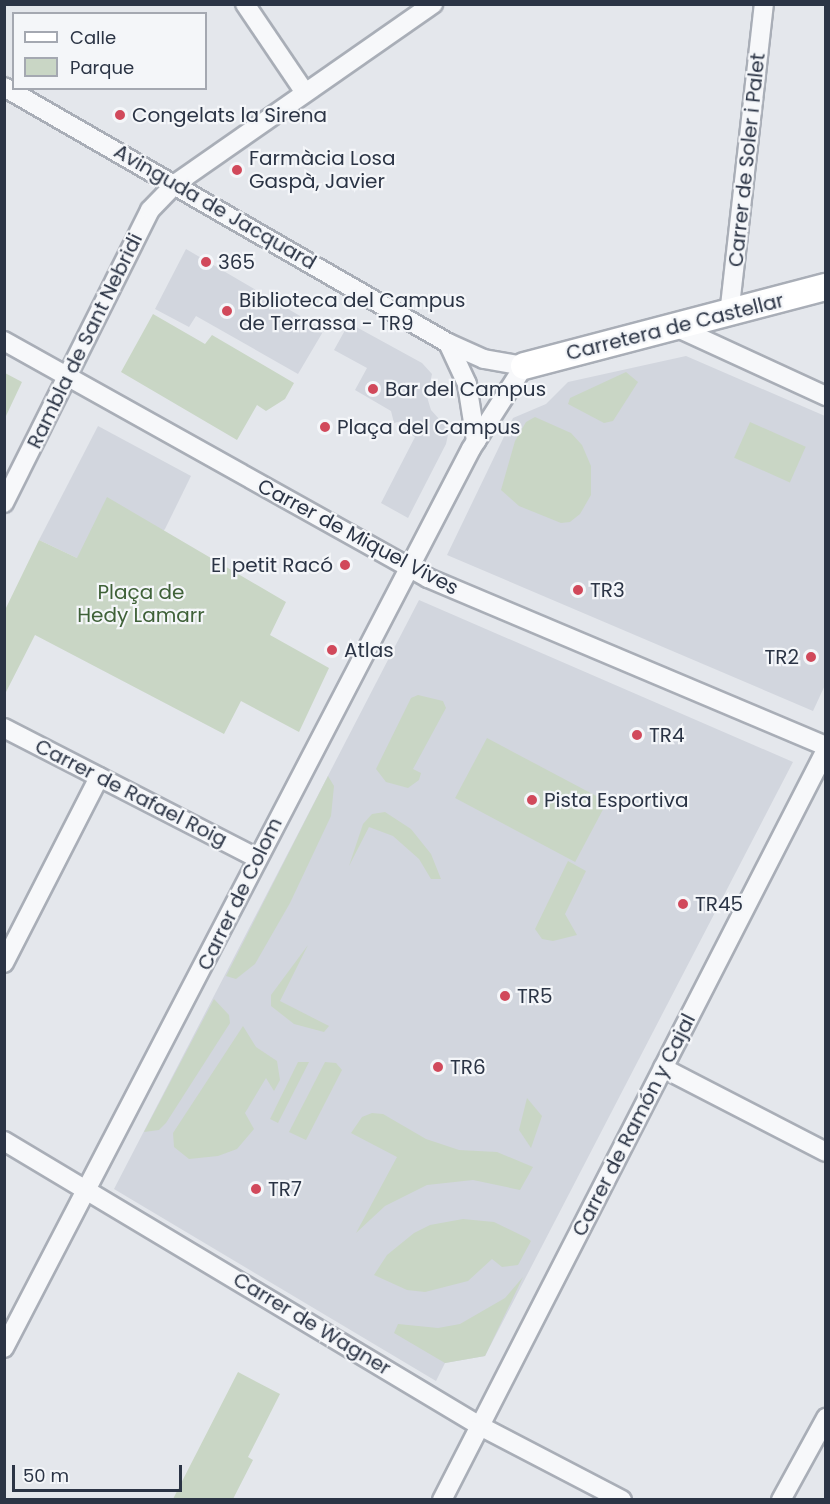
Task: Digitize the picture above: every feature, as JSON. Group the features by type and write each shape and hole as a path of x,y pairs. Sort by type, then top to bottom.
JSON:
{"street":[{"path":"245,4 304,91"},
{"name":"Rambla de Sant Nebridi","path":"4,503 69,378 150,210 175,184 304,91 433,4"},
{"name":"Carrer de Soler i Palet","path":"729,315 764,4"},
{"name":"Avinguda de Jacquard","path":"4,87 448,343 484,359 524,366"},
{"name":"Carretera de Castellar","path":"524,366 729,315 825,287"},
{"path":"678,328 825,396"},
{"name":"Carrer de Miquel Vives","path":"4,340 409,568 825,748"},
{"path":"448,343 471,399 476,441"},
{"name":"Carrer de Colom","path":"4,1348 88,1192 257,858 476,441 524,366"},
{"name":"Carrer de Rafael Roig","path":"4,728 257,858"},
{"name":"Carrer de Ramón y Cajal","path":"442,1500 825,748"},
{"path":"4,963 99,777"},
{"path":"663,1068 825,1152"},
{"name":"Carrer de Wagner","path":"4,1141 480,1426 622,1500"},
{"path":"781,1500 825,1418"}],"shaded area":[{"name":"Biblioteca del Campus de Terrassa - TR9","path":"186,249 324,330 298,374 196,316 189,327 155,309"},
{"path":"349,323 422,363 432,374 427,397 431,410 449,430 446,444 408,518 381,503 415,437 406,432 402,421 394,423 391,411 355,390 367,368 334,350"},
{"path":"686,356 825,416 826,683 813,711 447,555 513,418 546,404 568,382"},
{"path":"98,426 191,476 165,529 128,568 77,558 39,540"},
{"path":"419,600 793,762 485,1356 445,1363 436,1381 114,1189"}],"green space":[{"path":"153,314 205,344 212,335 294,383 285,399 266,411 257,405 237,440 121,372"},
{"path":"626,372 638,382 613,421 604,423 568,404 570,398"},
{"path":"5,373 22,382 5,418"},
{"path":"535,417 571,433 582,445 591,466 591,495 580,514 570,522 561,523 519,506 501,490 515,441 526,422"},
{"path":"750,422 806,447 790,482 734,458"},
{"name":"Plaça de Hedy Lamarr","path":"107,497 286,602 270,635 329,668 299,732 241,701 224,734 35,635 5,694 5,610 39,540 77,558"},
{"path":"418,695 443,701 446,708 413,769 421,773 419,780 408,788 386,782 376,769 411,698"},
{"name":"Pista Esportiva","path":"487,738 607,802 575,862 455,798"},
{"path":"328,776 334,786 331,816 290,903 255,964 236,979 226,976"},
{"path":"385,812 411,829 431,854 441,879 431,879 419,859 393,836 369,827 349,866 363,824 372,814"},
{"path":"568,861 586,871 565,914 577,935 553,941 542,939 535,929"},
{"path":"308,945 280,1001 329,1026 324,1032 294,1024 271,1006 271,995"},
{"path":"214,999 229,1015 230,1023 166,1123 159,1130 144,1132"},
{"path":"243,1026 256,1047 277,1061 280,1080 274,1091 266,1078 245,1113 254,1129 237,1149 218,1156 189,1159 174,1147 173,1133"},
{"path":"298,1062 309,1062 278,1123 270,1119"},
{"path":"325,1062 336,1063 342,1070 306,1140 289,1132"},
{"path":"527,1098 542,1116 531,1148 519,1130"},
{"path":"372,1113 383,1114 426,1139 459,1150 497,1152 533,1167 520,1190 473,1180 427,1185 385,1206 356,1233 397,1157 351,1133 362,1117"},
{"path":"463,1219 494,1222 531,1241 518,1265 502,1267 492,1259 468,1281 425,1292 407,1290 374,1275 387,1255 414,1233 430,1225"},
{"path":"523,1277 485,1356 445,1363 394,1333 398,1324 438,1328 460,1324 505,1298"},
{"path":"238,1372 280,1394 248,1457 253,1460 233,1499 173,1499"}],"place":[{"name":"Congelats la Sirena","path":"120,115"},
{"name":"Farmàcia Losa Gaspà, Javier","path":"237,170"},
{"name":"365","path":"206,262"},
{"name":"Biblioteca del Campus de Terrassa - TR9","path":"227,311"},
{"name":"Bar del Campus","path":"373,389"},
{"name":"Plaça del Campus","path":"325,427"},
{"name":"El petit Racó","path":"345,565"},
{"name":"TR3","path":"578,590"},
{"name":"Atlas","path":"332,650"},
{"name":"TR2","path":"811,657"},
{"name":"TR4","path":"637,735"},
{"name":"Pista Esportiva","path":"532,800"},
{"name":"TR45","path":"683,904"},
{"name":"TR5","path":"505,996"},
{"name":"TR6","path":"438,1067"},
{"name":"TR7","path":"256,1189"}]}
